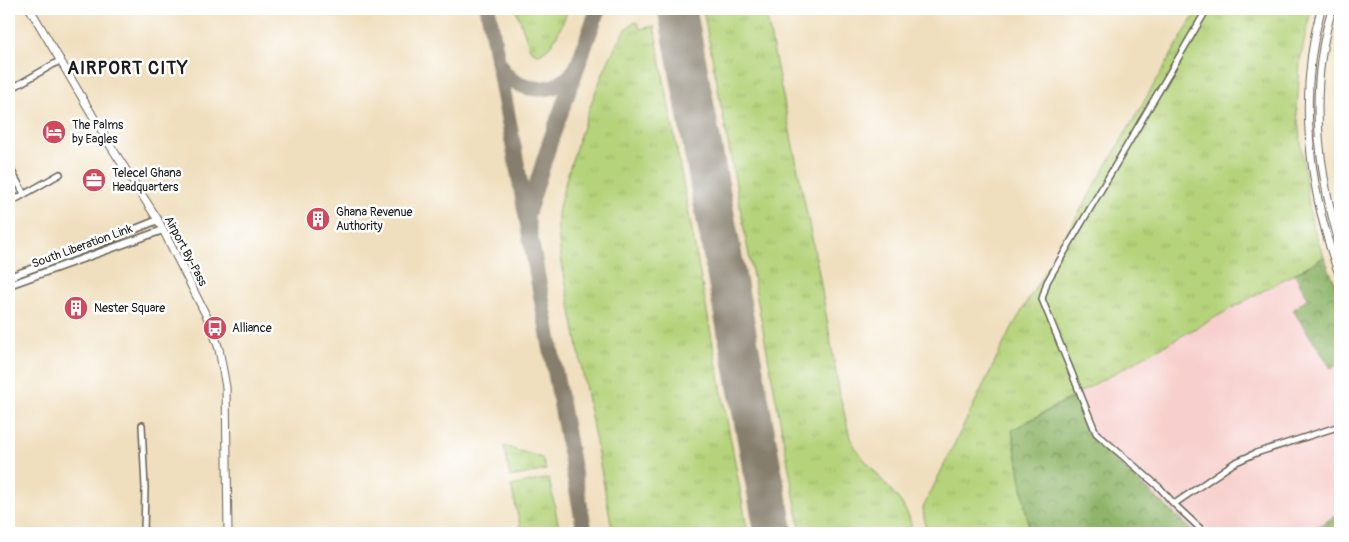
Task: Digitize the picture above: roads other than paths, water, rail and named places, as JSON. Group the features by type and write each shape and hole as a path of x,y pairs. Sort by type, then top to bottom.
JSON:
{"main road":[{"name":"Airport By-Pass","path":"30,9 110,145 158,220 211,325 219,349 226,387 226,506 228,533"},
{"path":"1321,9 1310,62 1307,113 1311,155 1319,204 1328,242 1340,277"},
{"path":"1332,9 1323,44 1318,97 1320,149 1329,203 1340,245"}],"street":[{"path":"1205,533 1160,488 1096,433 1042,299 1046,282 1207,9"},
{"path":"9,90 61,60"},
{"path":"9,166 24,194"},
{"path":"9,203 60,174"},
{"name":"South Liberation Link","path":"9,276 86,249 158,220"},
{"name":"South Liberation Link","path":"9,285 163,230"},
{"path":"142,425 145,488 144,533"},
{"path":"1174,504 1234,463 1256,453 1340,426"}],"place":[{"name":"The Palms by Eagles","path":"54,132"},
{"name":"Telecel Ghana Headquarters","path":"94,180"},
{"name":"Ghana Revenue Authority","path":"318,219"},
{"name":"Nester Square","path":"76,308"},
{"name":"Alliance","path":"215,328"}],"district":[{"name":"AIRPORT CITY","path":"128,68"}]}
